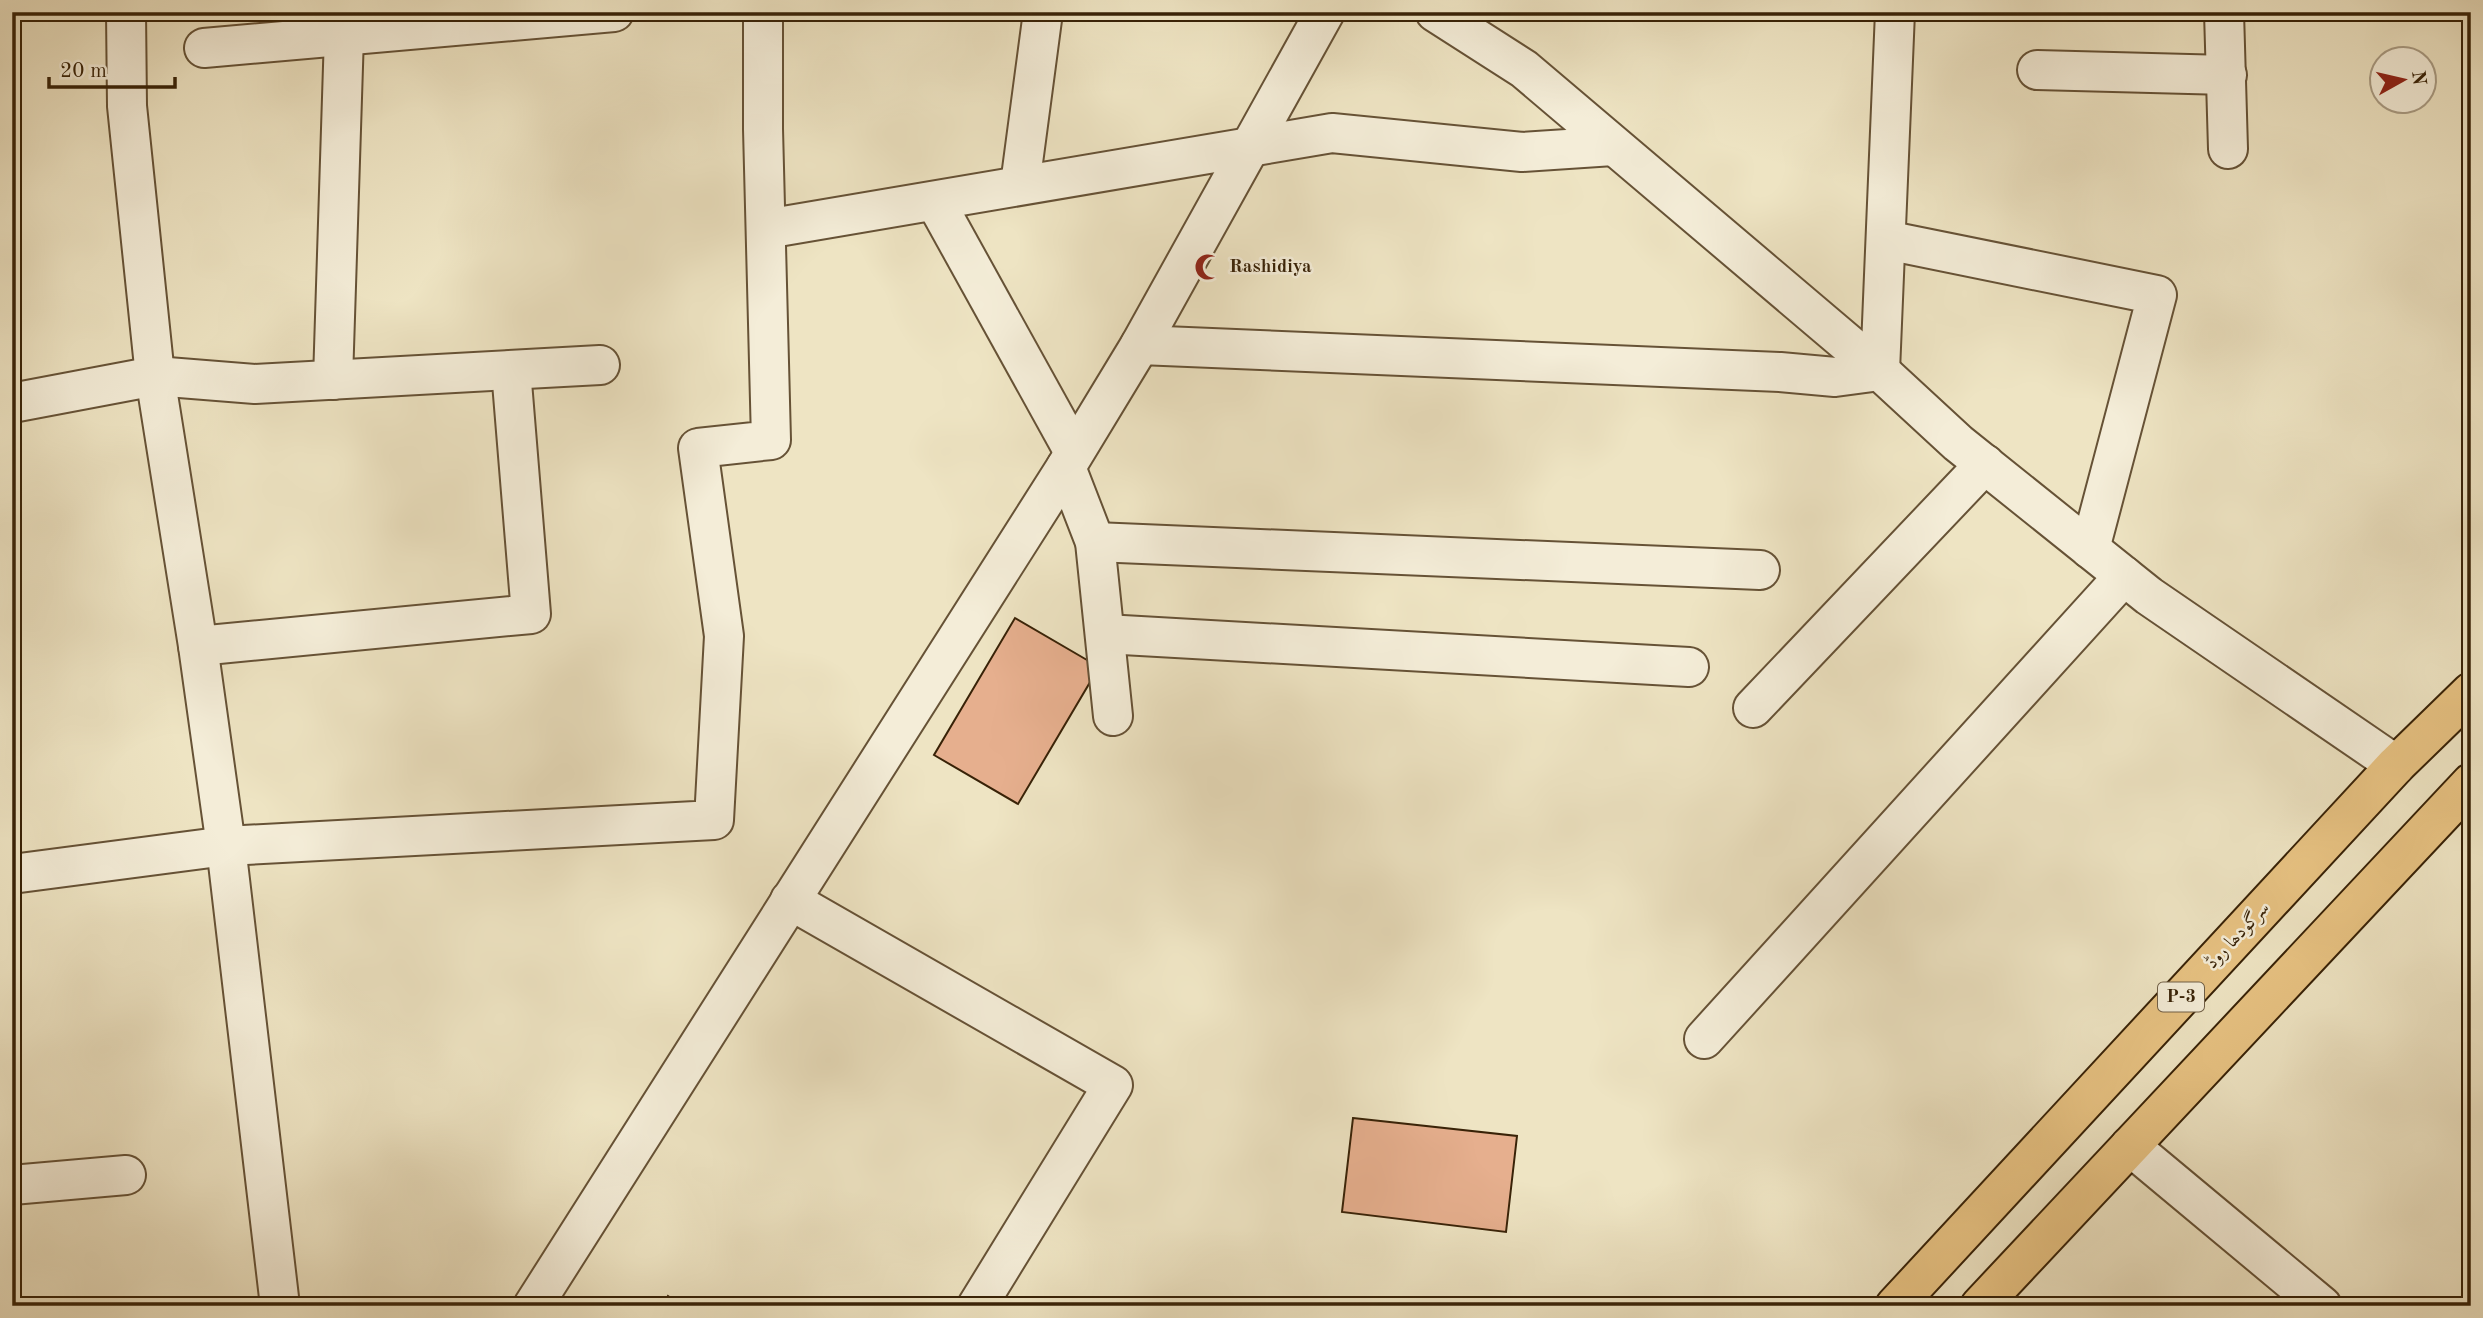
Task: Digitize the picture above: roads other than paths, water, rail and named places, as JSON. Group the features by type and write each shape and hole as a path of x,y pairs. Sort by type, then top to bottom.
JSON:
{"highway":[{"name":"سرگودھا روڈ","path":"1895,1306 2396,765 2471,692"},
{"path":"1980,1306 2471,783"}],"street":[{"path":"126,12 127,106 155,376 198,646 226,846 280,1306"},
{"path":"204,48 614,12"},
{"path":"12,874 226,846 714,820 724,636 698,448 771,440 763,12"},
{"path":"1020,186 1043,12"},
{"path":"533,1306 1140,345 1325,12"},
{"path":"1436,12 1524,69 1880,372 1958,443 2149,596 2396,765"},
{"path":"1880,372 1895,12"},
{"path":"2224,12 2228,149"},
{"path":"333,380 344,35"},
{"path":"2037,70 2227,75"},
{"path":"766,229 1332,133 1522,152 1614,146"},
{"path":"935,201 1070,459 1095,542 1113,716"},
{"path":"1886,240 2157,295 2090,549"},
{"path":"1140,345 1780,372 1835,377 1880,372"},
{"path":"12,403 155,376 255,384 600,365"},
{"path":"198,646 531,614 511,370"},
{"path":"1753,708 1984,464"},
{"path":"1095,542 1760,570"},
{"path":"1704,1039 2124,576"},
{"path":"1105,634 1689,667"},
{"path":"790,900 1113,1085 976,1306"},
{"path":"2130,1146 2322,1306"},
{"path":"12,1185 126,1175"}],"place":[{"name":"Rashidiya","path":"1208,267"}]}
